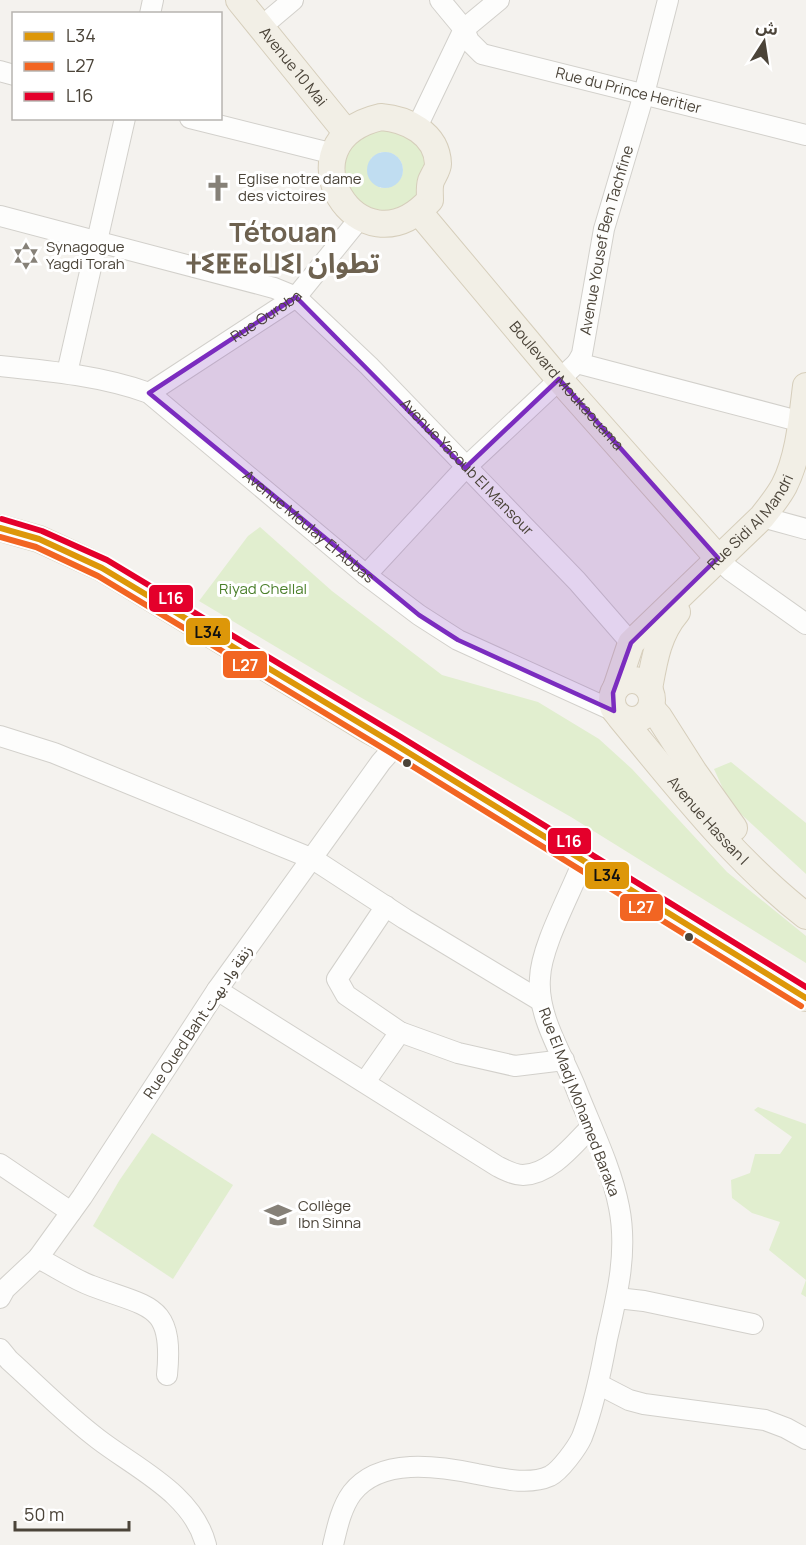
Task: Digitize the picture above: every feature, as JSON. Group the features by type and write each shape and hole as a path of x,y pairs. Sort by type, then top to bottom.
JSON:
{"main road":[{"name":"Avenue 10 Mai","path":"239,0 261,27 340,143"},
{"path":"381,117 396,118 417,127 434,148 438,165 430,184 429,200 419,212 405,220 375,223 360,218 347,208 337,195 332,179 340,143 365,121 381,117"},
{"name":"Boulevard Moukaouama","path":"419,212 568,371 718,558"},
{"name":"Rue Sidi Al Mandri","path":"617,705 631,643 762,517 785,484 804,423 806,386"},
{"path":"0,528 39,539 102,568 396,745 806,998"},
{"name":"Rue Sidi Al Mandri","path":"649,694 660,640 672,618 693,592 696,581"},
{"path":"631,643 637,654 649,694 642,719 627,720 617,705 627,681 633,680 649,694"},
{"name":"Avenue Hassan I","path":"649,694 656,712 724,816 770,867 806,900"},
{"name":"Avenue Hassan I","path":"617,705 685,796 764,880 806,916"}],"street":[{"path":"261,27 293,0"},
{"name":"Rue du Prince Heritier","path":"440,0 464,29 469,41 482,54 806,135"},
{"path":"417,127 464,29 499,0"},
{"name":"Avenue Yousef Ben Tachfine","path":"568,371 582,354 604,229 644,94 668,0"},
{"path":"67,373 125,120"},
{"path":"202,120 340,143"},
{"path":"0,216 274,288 296,297"},
{"name":"Rue Ouroba","path":"149,393 296,297 360,218"},
{"name":"Avenue Yacoub El Mansour","path":"296,297 369,366 465,468 577,581 631,643"},
{"name":"Avenue Moulay El Abbas","path":"0,366 67,373 149,393 366,575 419,615 458,640 617,705"},
{"path":"366,575 465,468 568,371 804,423"},
{"path":"762,517 806,529"},
{"path":"718,558 730,570 806,624"},
{"path":"0,736 54,753 313,859 541,1001"},
{"name":"Rue Oued Baht زنقة واد بهت","path":"0,1298 5,1289 38,1258 71,1212 218,990 381,762 396,745"},
{"name":"Rue El Madj Mohamed Baraka","path":"333,1545 340,1518 351,1495 363,1481 383,1472 415,1466 509,1480 531,1480 550,1476 561,1467 581,1440 598,1383 617,1298 623,1236 619,1207 607,1166 541,1001 540,976 545,954 583,861"},
{"path":"386,906 337,979 346,995 400,1032 458,1053 514,1066 564,1060"},
{"path":"218,990 496,1166 512,1173 524,1175 546,1169 591,1128"},
{"path":"363,1081 367,1079 400,1032"},
{"path":"0,1164 71,1212"},
{"path":"38,1258 87,1284 129,1298 151,1309 163,1321 168,1331 170,1350 167,1375"},
{"path":"617,1298 671,1306 753,1324"},
{"path":"0,1349 9,1360 97,1439 157,1482 190,1510 203,1532 206,1545"},
{"path":"598,1383 630,1400 644,1404 765,1420 806,1439"}],"highlighted area":[{"path":"296,297 465,468 559,379 718,558 631,643 613,693 614,711 458,640 419,615 149,393"}],"green space":[{"path":"389,129 414,141 419,147 425,170 422,186 413,199 399,208 383,210 366,205 353,196 346,183 344,169 348,155 356,142 370,133","holes":["381,152 391,153 402,163 402,177 390,187 380,188 371,158"]},
{"name":"Riyad Chellal","path":"260,527 332,591 442,675 538,702 599,739 632,769 727,872 806,936 806,963 571,817 360,697 199,601 248,536"},
{"path":"731,762 806,823 806,874 730,804 714,769"},
{"path":"758,1107 806,1124 806,1280 769,1250 780,1222 752,1213 732,1198 731,1180 750,1173 755,1154 780,1154 792,1137 754,1110"},
{"path":"152,1133 233,1185 173,1279 93,1226 119,1181"},
{"path":"806,1280 806,1297 801,1294"}],"water":[{"path":"385,152 398,157 403,170 398,183 385,188 372,183 367,170 372,157"}],"transit line":[{"name":"L16","path":"2,519 42,531 107,560 401,737 806,987"},
{"name":"L34","path":"0,528 39,539 102,568 396,745 806,998"},
{"name":"L27","path":"0,537 36,547 98,576 391,753 801,1006"}],"place":[{"name":"Eglise notre dame des victoires","path":"218,188"},
{"name":"Synagogue Yagdi Torah","path":"26,256"},
{"name":"Collège Ibn Sinna","path":"278,1215"}],"district":[{"name":"Tétouan ⵜⵉⵟⵟⴰⵡⵉⵏ تطوان","path":"283,248"}]}
